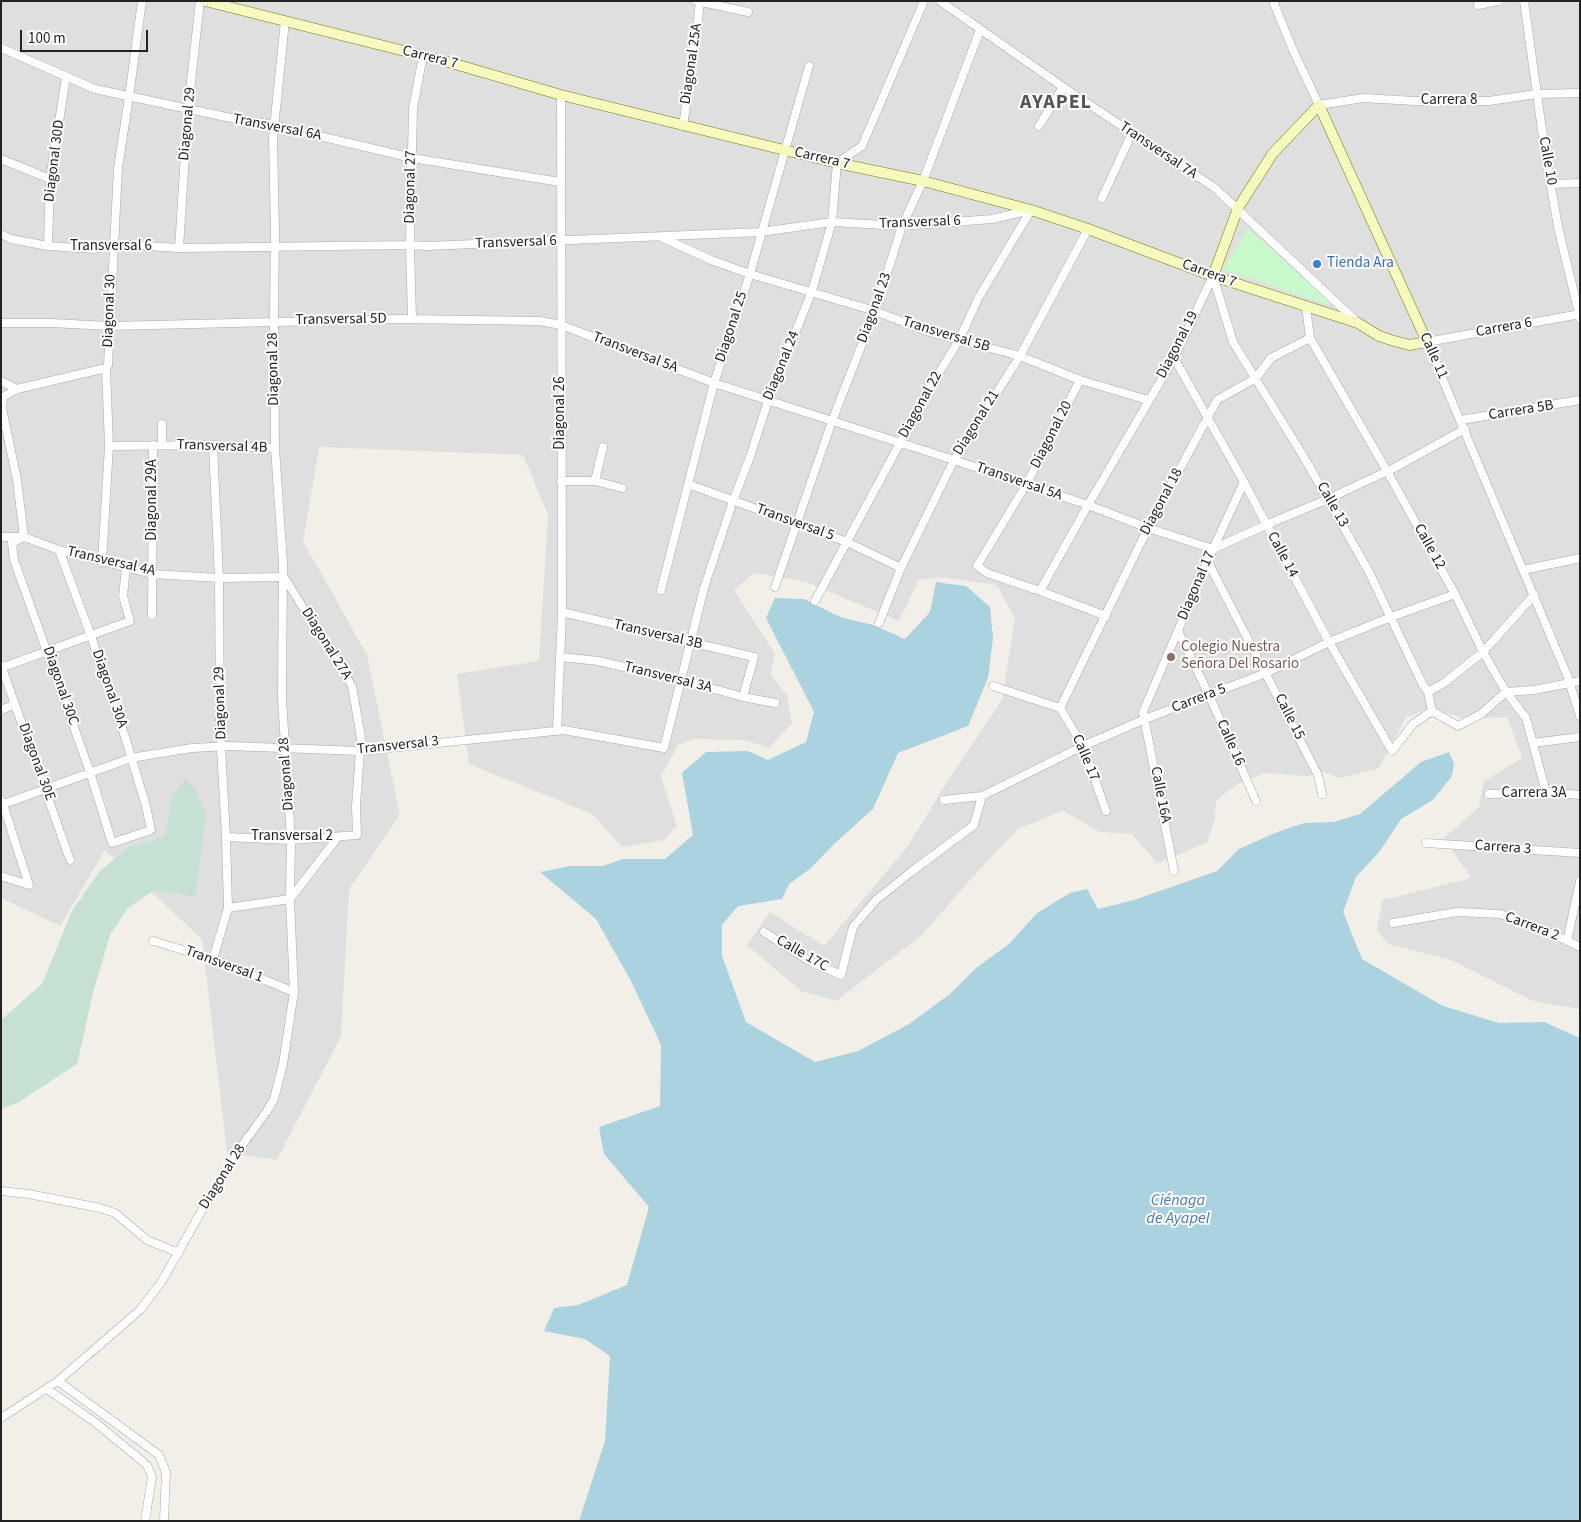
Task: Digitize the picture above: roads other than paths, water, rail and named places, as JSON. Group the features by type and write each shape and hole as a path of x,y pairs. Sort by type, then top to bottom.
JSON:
{"main road":[{"name":"Carrera 7","path":"205,1 423,56 561,95 683,126 837,163 923,181 1030,210 1088,229 1213,276 1358,323 1379,336 1391,340 1409,344 1427,342"},
{"name":"Diagonal 19","path":"1213,276 1238,208 1273,153 1319,105"},
{"name":"Calle 11","path":"1319,105 1427,342"}],"street":[{"name":"Diagonal 30","path":"102,562 109,446 106,368 108,365 118,168 130,97 142,1"},
{"name":"Diagonal 29","path":"179,248 188,108 200,1"},
{"path":"699,1 748,12"},
{"name":"Diagonal 25A","path":"683,126 699,1"},
{"path":"837,163 862,146 924,1"},
{"name":"Transversal 7A","path":"940,1 1063,87 1215,188 1358,323"},
{"name":"Calle 11","path":"1273,1 1293,50 1319,105"},
{"path":"1478,3 1498,1"},
{"name":"Calle 10","path":"1524,1 1550,184 1579,316"},
{"name":"Diagonal 28","path":"1,1418 58,1381 140,1310 162,1281 238,1151 274,1099 283,1064 294,992 290,899 291,840 282,698 284,577 275,448 273,125 285,21"},
{"name":"Diagonal 23","path":"775,587 832,421 875,311 902,226 923,181 980,30"},
{"name":"Transversal 6A","path":"1,48 95,90 273,125 412,158 560,182"},
{"name":"Diagonal 27","path":"412,319 410,245 413,108 423,56"},
{"name":"Diagonal 25","path":"661,590 714,383 750,274 809,66"},
{"name":"Diagonal 30D","path":"48,246 50,179 66,77"},
{"path":"1039,126 1063,87"},
{"name":"Carrera 8","path":"1319,105 1363,98 1416,101 1489,101 1536,94 1580,93"},
{"name":"Diagonal 26","path":"557,730 562,612 561,95"},
{"path":"1102,198 1132,133"},
{"path":"1,159 50,179"},
{"name":"Diagonal 24","path":"664,748 704,588 768,401 812,291 832,222 837,163"},
{"path":"1550,184 1580,183"},
{"name":"Transversal 6","path":"1,234 11,239 48,246 94,249 113,244 179,248 427,246 761,232 832,222 902,226 992,219 1030,210"},
{"name":"Diagonal 22","path":"815,601 900,442 959,340 979,297 1030,210"},
{"name":"Diagonal 21","path":"879,623 900,568 954,460 1020,356 1088,229"},
{"name":"Transversal 5B","path":"661,237 711,260 750,274 875,311 929,332 1020,356 1080,380 1148,400"},
{"name":"Diagonal 19","path":"1040,591 1148,400 1174,358 1213,276"},
{"name":"Calle 13","path":"1213,276 1233,342 1370,572 1428,692 1432,711"},
{"name":"Calle 12","path":"1306,306 1310,338 1388,471 1455,594 1483,652 1506,692 1526,718 1546,792"},
{"name":"Carrera 6","path":"1427,342 1579,316"},
{"name":"Transversal 5D","path":"1,323 109,326 412,319 540,322 561,325"},
{"name":"Transversal 5A","path":"561,325 714,383 900,442 1213,549"},
{"name":"Diagonal 18","path":"1060,708 1148,528 1217,400 1256,378 1272,358 1310,338"},
{"name":"Calle 11","path":"1427,342 1534,595 1570,683 1580,716"},
{"name":"Calle 14","path":"1174,358 1244,482 1329,642 1392,751 1413,724 1432,711"},
{"path":"1,395 17,389 106,368"},
{"name":"Diagonal 20","path":"1040,591 987,573 976,566 1026,485 1080,380"},
{"path":"1,381 17,389"},
{"path":"17,389 3,397 2,408 17,480 24,537"},
{"name":"Carrera 5B","path":"1461,420 1580,400"},
{"name":"Diagonal 29A","path":"162,424 162,445"},
{"path":"1213,549 1388,471 1465,429"},
{"name":"Diagonal 29A","path":"152,615 153,445"},
{"name":"Diagonal 29","path":"213,445 218,578 220,730 228,908 213,959"},
{"name":"Transversal 4B","path":"109,446 213,445 275,448"},
{"path":"595,481 603,448"},
{"path":"561,482 595,481 622,488"},
{"name":"Diagonal 17","path":"1145,720 1142,712 1244,482"},
{"name":"Transversal 5","path":"688,484 847,542 900,568"},
{"name":"Transversal 4A","path":"1,537 24,537 59,550 152,574 218,578 284,577"},
{"name":"Diagonal 30C","path":"24,537 12,543 14,560 90,772 112,843"},
{"name":"Diagonal 30A","path":"59,550 91,636 131,758 151,830 112,843"},
{"path":"1523,570 1580,558"},
{"name":"Calle 15","path":"1208,562 1318,774 1322,794"},
{"path":"2,667 130,621 124,596 126,568"},
{"name":"Diagonal 27A","path":"284,577 352,686 361,738 356,806 357,835"},
{"path":"1040,591 1106,616"},
{"name":"Carrera 5","path":"944,800 982,796 1083,746 1266,673 1329,642 1455,594"},
{"path":"1428,692 1444,683 1483,652 1534,595"},
{"name":"Transversal 3B","path":"562,612 754,657 743,697"},
{"name":"Calle 16","path":"1178,631 1256,801"},
{"name":"Transversal 3A","path":"561,657 598,661 775,704"},
{"name":"Diagonal 30E","path":"2,667 70,860"},
{"path":"1432,711 1458,726 1481,714 1506,692 1534,690 1580,681"},
{"path":"994,686 1060,708"},
{"path":"1,710 15,704"},
{"name":"Calle 17","path":"1060,708 1083,746 1106,811"},
{"name":"Calle 16A","path":"1145,720 1174,871"},
{"name":"Transversal 3","path":"131,758 192,748 222,747 360,751 557,730 664,748"},
{"path":"1532,743 1580,737"},
{"path":"1,876 29,885 2,803 131,758"},
{"name":"Carrera 3A","path":"1489,794 1546,792 1580,794"},
{"name":"Calle 17C","path":"764,932 809,961 841,975 853,927 876,900 974,825 982,796"},
{"name":"Transversal 2","path":"226,837 291,840 357,835"},
{"path":"228,908 290,899 338,837"},
{"name":"Carrera 3","path":"1426,843 1580,853"},
{"path":"1567,941 1580,881"},
{"name":"Carrera 2","path":"1393,923 1457,912 1500,914 1540,928 1580,947"},
{"name":"Transversal 1","path":"153,941 213,959 294,992"},
{"path":"1,1191 29,1194 100,1208 114,1213 148,1240 179,1253"},
{"path":"58,1381 159,1455 166,1472 164,1521"},
{"path":"47,1389 96,1423 147,1465 152,1477 145,1521"}],"water":[{"name":"Ciénaga de Ayapel","path":"936,582 966,586 990,607 993,638 988,678 968,726 898,753 873,809 834,844 810,869 789,884 782,899 738,906 722,925 722,956 746,1022 815,1062 858,1051 909,1024 950,994 976,968 1009,944 1037,913 1070,893 1087,889 1098,909 1134,900 1217,871 1239,849 1280,831 1304,823 1334,822 1360,814 1421,762 1449,752 1454,764 1452,776 1433,800 1401,819 1380,851 1356,877 1343,912 1362,959 1443,1006 1499,1023 1544,1022 1580,1038 1580,1521 579,1521 605,1441 610,1356 585,1339 544,1331 554,1308 578,1305 627,1285 649,1207 604,1154 599,1127 660,1106 661,1045 631,981 596,919 540,872 570,866 603,866 623,859 665,859 693,835 682,773 706,752 748,751 768,760 806,742 814,712 766,618 775,598 804,599 840,617 873,625 905,639 930,612"}],"place":[{"name":"Tienda Ara","path":"1317,264"},
{"name":"Colegio Nuestra Señora Del Rosario","path":"1171,657"}],"district":[{"name":"AYAPEL","path":"1056,104"}]}
